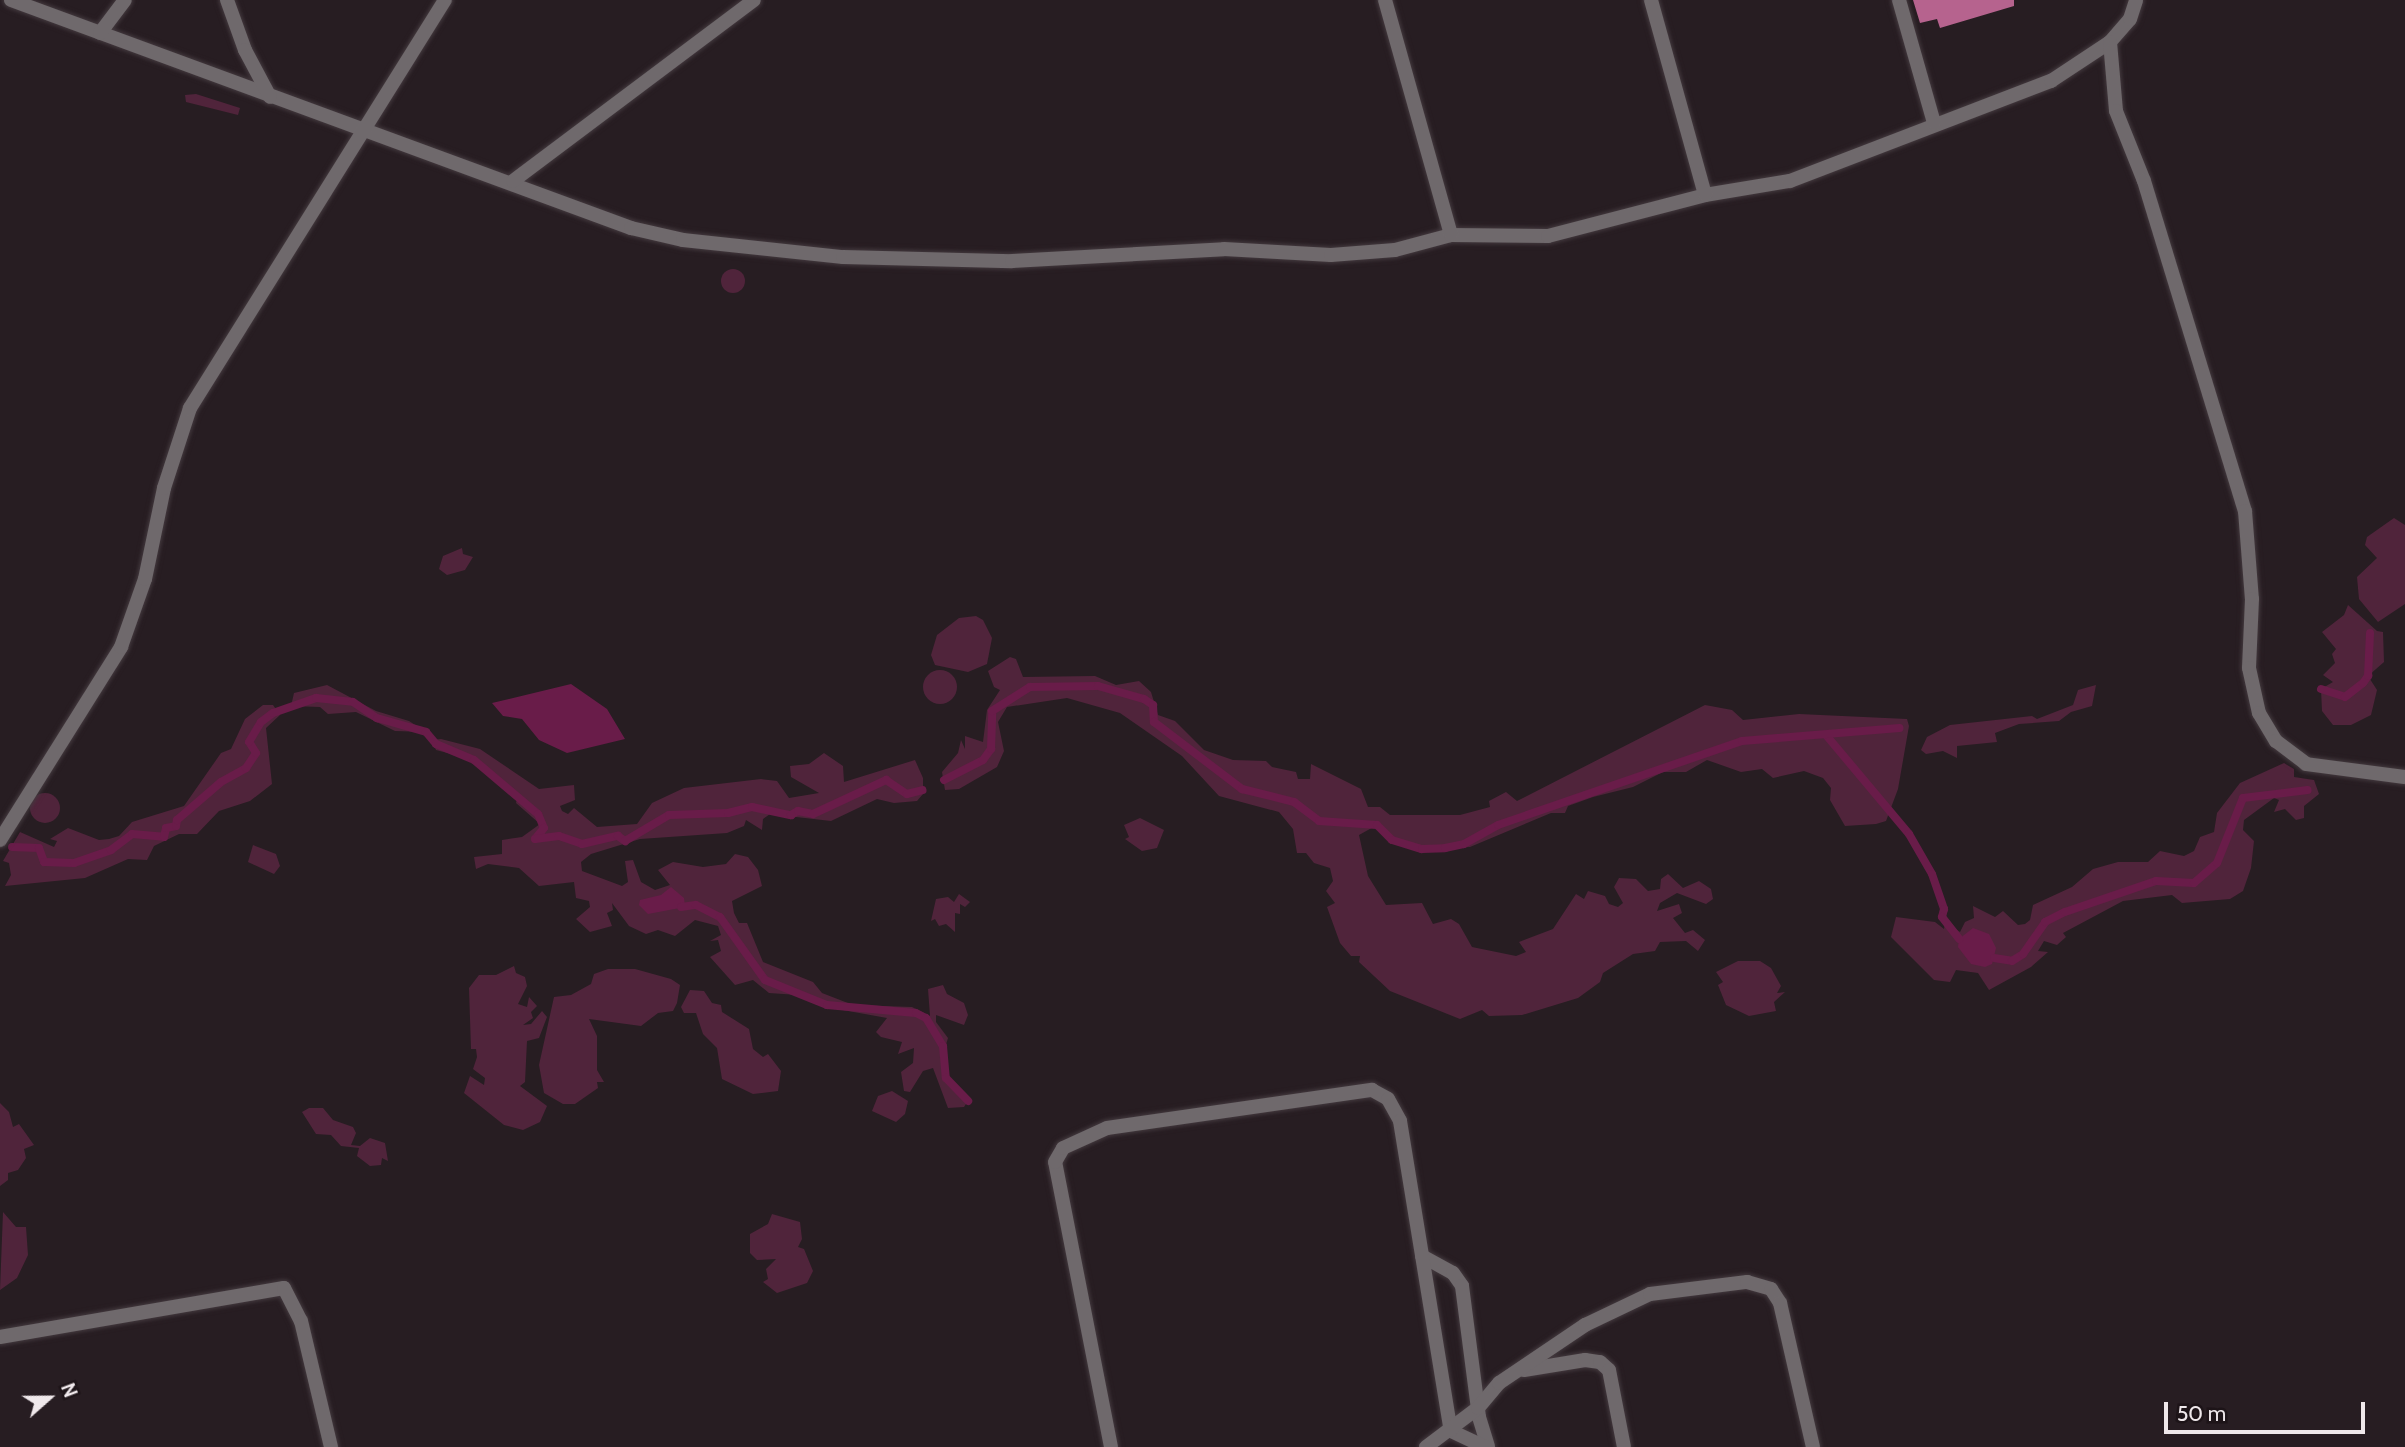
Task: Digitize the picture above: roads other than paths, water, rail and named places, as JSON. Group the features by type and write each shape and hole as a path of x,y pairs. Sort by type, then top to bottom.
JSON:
{"street":[{"path":"11,0 362,131 513,181 631,228 670,237 843,257 1012,261 1224,249 1331,255 1395,250 1451,235 1548,236 1705,195 1790,181 1934,123 2051,81 2110,42 2130,19 2136,0"},
{"path":"100,33 125,0"},
{"path":"227,0 244,50 270,97"},
{"path":"0,840 121,647 145,579 164,488 190,408 445,0"},
{"path":"513,181 754,0"},
{"path":"1385,0 1451,235"},
{"path":"1651,0 1705,195"},
{"path":"1899,0 1934,123"},
{"path":"2110,42 2116,111 2144,181 2245,511 2252,599 2249,668 2259,713 2276,741 2306,764 2405,777"},
{"path":"1111,1447 1055,1162 1063,1148 1107,1128 1372,1090 1388,1099 1400,1121 1451,1431"},
{"path":"1422,1256 1453,1273 1462,1286 1478,1408 1487,1447"},
{"path":"1426,1447 1451,1431 1478,1408 1499,1383 1585,1325 1650,1294 1747,1282 1763,1285 1780,1303 1813,1447"},
{"path":"0,1338 284,1288 301,1321 331,1447"},
{"path":"1520,1371 1585,1360 1600,1362 1609,1370 1624,1447"},
{"path":"1451,1431 1487,1447"}],"waterway":[{"path":"2321,689 2345,697 2363,683 2368,676 2370,633"},
{"path":"944,780 983,760 991,749 992,711 1030,687 1098,686 1144,699 1153,705 1154,722 1242,789 1294,802 1319,821 1377,825 1392,840 1422,849 1445,848 1464,844 1498,825 1742,741 1899,728"},
{"path":"12,847 39,848 44,862 74,863 111,850 132,834 164,837 166,828 176,826 177,820 221,782 246,768 256,753 249,742 261,722 273,713 316,698 353,702 377,718 426,732 436,744 474,760 538,814 544,828 535,839 559,836 582,844 618,836 625,841 669,815 728,813 752,807 791,815 798,811 813,814 886,780 907,794 923,790"},
{"path":"1826,735 1909,834 1932,874 1944,909 1942,917 1959,939"},
{"path":"1994,958 2012,961 2023,954 2045,922 2065,912 2156,881 2194,883 2217,863 2243,798 2308,790"},
{"path":"681,907 696,905 720,917 765,980 827,1005 916,1013 926,1018 943,1046 946,1078 968,1101"}]}
